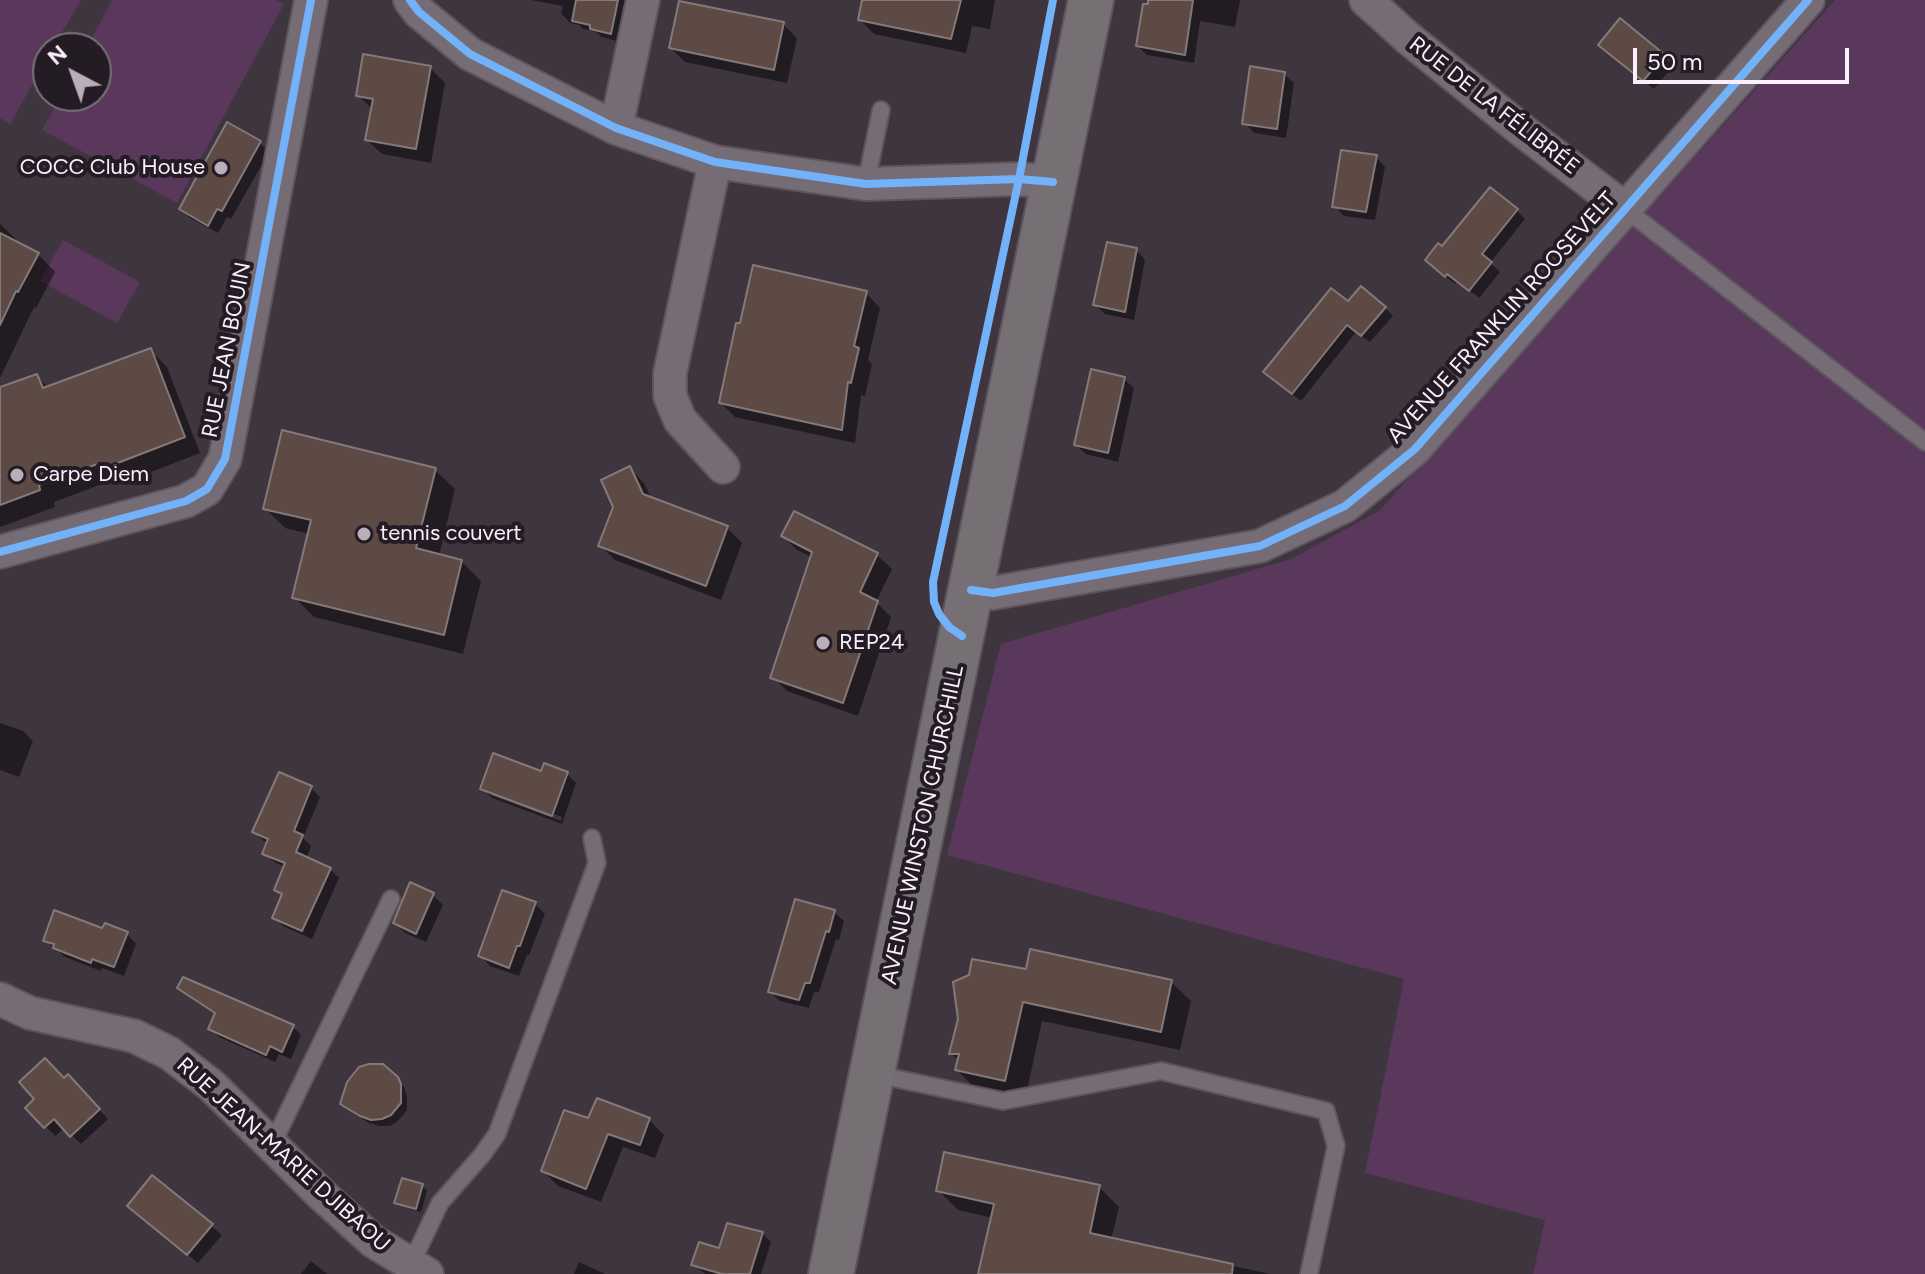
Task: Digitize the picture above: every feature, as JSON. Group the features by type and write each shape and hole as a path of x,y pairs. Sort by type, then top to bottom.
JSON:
{"main road":[{"name":"AVENUE WINSTON CHURCHILL","path":"831,1274 1091,0"}],"street":[{"name":"RUE JEAN BOUIN","path":"0,552 186,501 207,489 225,459 311,0"},
{"path":"410,0 419,12 470,54 616,128 715,162 866,184 1019,179 1053,182"},
{"path":"616,128 643,0"},
{"name":"RUE DE LA FÉLIBRÉE","path":"1366,0 1523,131 1624,208"},
{"name":"AVENUE FRANKLIN ROOSEVELT","path":"971,590 993,593 1260,546 1345,506 1415,449 1808,0"},
{"path":"715,162 670,373 670,396 680,420 723,467"},
{"name":"RUE JEAN-MARIE DJIBAOU","path":"0,999 30,1013 134,1036 169,1053 211,1085 373,1241 419,1269"}],"lane":[{"path":"866,184 881,110"},
{"path":"1624,208 1925,442"},
{"path":"419,1269 440,1203 497,1134 593,876 597,863 592,838"},
{"path":"272,1145 391,899"},
{"path":"873,1073 1003,1101 1161,1071 1326,1111 1336,1146 1309,1274"}],"shaded area":[{"path":"0,0 81,0 62,32 32,32 32,85 10,124 0,118"},
{"path":"112,0 276,0 284,4 177,203 42,130 52,112 112,112 112,32 95,32"},
{"path":"1835,0 1925,0 1925,1274 1533,1274 1545,1220 1365,1173 1404,979 947,855 1001,644 1291,559 1379,511"},
{"path":"63,240 140,282 117,323 40,281"}],"building":[{"path":"576,0 618,0 611,34 572,21"},
{"path":"862,0 961,0 951,39 858,20"},
{"path":"1148,0 1193,0 1185,55 1136,46 1143,4 1148,4"},
{"path":"679,1 784,22 774,70 669,48"},
{"path":"1620,18 1665,55 1643,81 1598,45"},
{"path":"363,54 431,66 416,149 365,140 373,99 356,96"},
{"path":"1250,66 1285,72 1277,129 1242,124"},
{"name":"COCC Club House","path":"227,122 261,141 222,211 217,209 208,226 179,209"},
{"path":"1341,150 1377,155 1366,212 1332,207"},
{"path":"1490,187 1518,209 1482,254 1492,262 1469,291 1425,260 1438,243 1442,246"},
{"path":"0,233 39,253 0,325"},
{"path":"1107,242 1137,248 1125,312 1093,305"},
{"path":"753,265 867,291 854,346 859,348 851,383 848,382 842,430 719,403 736,323 740,323"},
{"path":"1361,286 1386,307 1361,336 1347,325 1292,394 1263,372 1331,288 1348,301"},
{"path":"151,348 185,437 102,469 100,463 39,485 40,490 0,505 0,387 37,374 43,388"},
{"path":"1091,369 1125,377 1108,453 1074,445"},
{"name":"tennis couvert","path":"282,430 436,468 416,548 462,560 444,635 292,598 311,520 263,509"},
{"path":"630,466 643,494 728,526 706,586 598,546 613,507 601,480"},
{"name":"REP24","path":"794,511 878,553 860,592 878,601 843,703 770,678 812,552 781,536"},
{"path":"493,753 541,771 544,763 568,772 552,816 480,789"},
{"path":"279,772 312,786 294,831 303,835 296,852 331,868 302,931 272,918 282,894 274,890 285,863 262,854 268,839 252,832"},
{"path":"410,882 434,893 416,934 393,923"},
{"path":"502,890 536,902 509,968 478,956"},
{"path":"795,899 835,910 810,983 805,983 799,1000 768,992"},
{"path":"54,910 102,928 105,923 128,932 114,967 92,959 91,963 43,941"},
{"path":"1030,949 1172,980 1161,1032 1023,1002 1005,1081 955,1070 959,1054 949,1054 958,1019 953,982 969,975 972,959 1026,969"},
{"path":"183,977 294,1025 282,1052 270,1046 266,1055 208,1029 215,1013 177,988"},
{"path":"45,1058 64,1078 68,1074 100,1109 70,1137 54,1119 44,1128 25,1108 34,1099 19,1082"},
{"path":"383,1064 398,1077 401,1084 401,1103 391,1115 382,1119 371,1120 340,1104 347,1082 359,1067"},
{"path":"597,1098 650,1118 640,1145 608,1134 586,1189 541,1171 564,1110 588,1118"},
{"path":"944,1152 1100,1185 1090,1233 1233,1264 1232,1274 978,1274 994,1204 936,1191"},
{"path":"152,1175 213,1224 187,1255 127,1206"},
{"path":"402,1178 423,1184 416,1209 394,1203"},
{"path":"727,1223 763,1232 750,1274 722,1274 691,1265 699,1242 719,1248"}],"cycle path":[{"path":"0,552 186,501 207,489 225,459 311,0"},
{"path":"410,0 419,12 470,54 616,128 715,162 866,184 1019,179 1053,182"},
{"path":"962,636 949,627 939,614 934,602 933,582 1019,179 1053,0"},
{"path":"971,590 993,593 1260,546 1345,506 1415,449 1808,0"}],"place":[{"name":"COCC Club House","path":"221,168"},
{"name":"Carpe Diem","path":"17,475"},
{"name":"tennis couvert","path":"364,534"},
{"name":"REP24","path":"823,643"}]}
